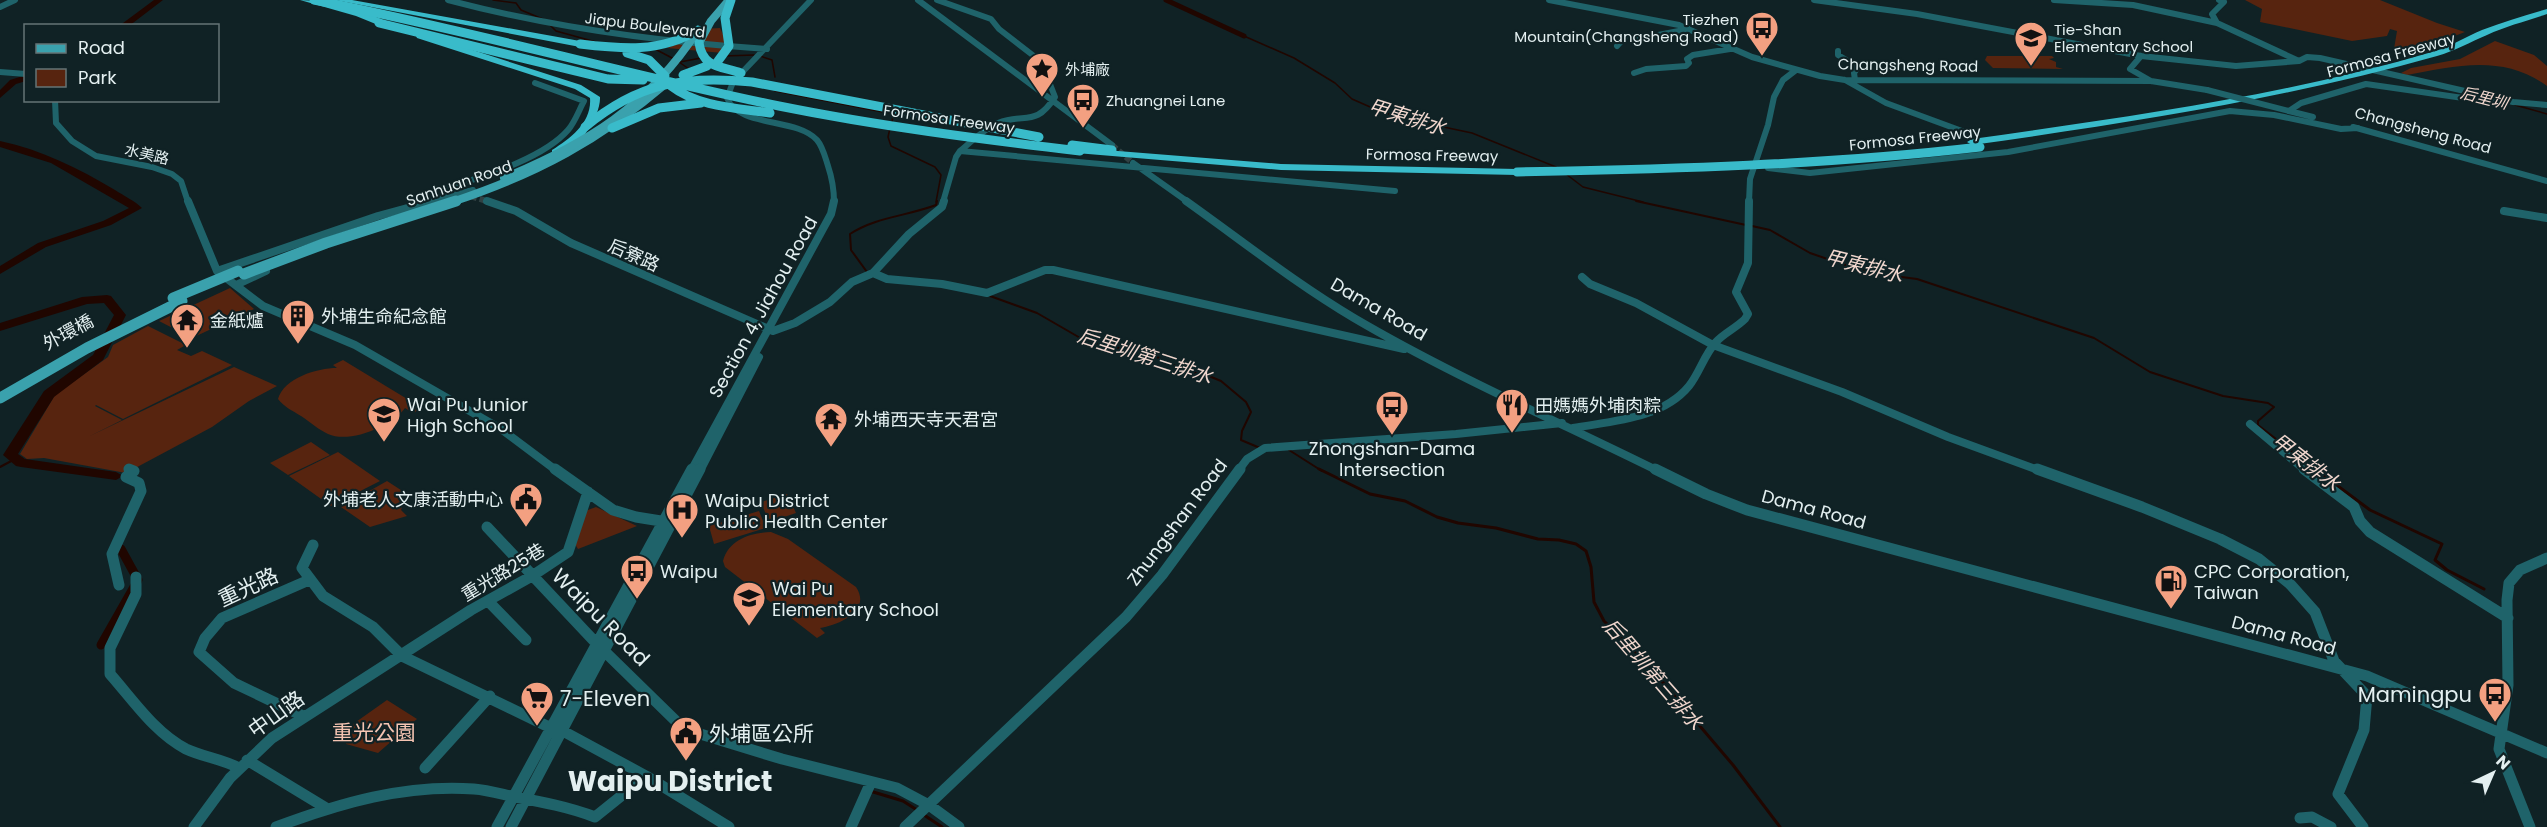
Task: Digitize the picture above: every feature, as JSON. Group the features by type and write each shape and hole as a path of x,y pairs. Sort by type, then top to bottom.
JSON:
{"highway":[{"path":"304,0 359,14 379,23 578,87 595,97 597,103 585,127"},
{"name":"Formosa Freeway","path":"314,0 438,26 778,106 938,133 1080,151 1244,162 1517,170 1739,167 1886,158 2117,127 2303,94 2434,61 2472,48 2493,36 2547,17"},
{"name":"Formosa Freeway","path":"339,0 789,103 996,136 1244,162"},
{"path":"379,23 608,79 631,81 678,76 718,61 729,46 723,21 730,0"},
{"path":"376,8 580,44 649,60 675,90 745,109"},
{"name":"Formosa Freeway","path":"1517,170 1789,159 1972,142 2112,122 2294,90 2436,54 2462,45 2483,33 2547,10"},
{"path":"580,44 632,50 653,49 685,39 698,30"},
{"path":"699,43 701,56 718,67 907,112"},
{"path":"504,178 561,149 605,109 626,96 657,86 697,79 752,82 1009,133 1112,148"},
{"path":"612,128 647,112 675,105 706,103 870,130 963,142 1080,151"}],"main road":[{"name":"Sanhuan Road","path":"143,316 241,272 337,239 480,195 588,145 634,113 667,79 698,30 723,0"},
{"name":"Sanhuan Road","path":"480,195 504,178 537,165 590,137 630,109 688,61 711,21 730,0"},
{"name":"外環橋","path":"18,383 143,316"},
{"path":"0,389 18,383"},
{"path":"0,398 18,383"}],"street":[{"path":"0,7 15,0"},
{"name":"Jiapu Boulevard","path":"448,0 532,20 762,54"},
{"name":"Section 4, Jiahou Road","path":"762,54 811,0"},
{"name":"Section 4, Jiahou Road","path":"668,522 824,231 834,205 825,153 814,137 742,113 733,109 727,100 727,93 733,82 816,0"},
{"path":"918,0 1112,148"},
{"path":"770,331 811,314 830,302 852,282 873,273 909,234 942,207 956,157 960,151 994,125 1002,121 1027,120 1042,113 1053,101 1055,97 1048,80 1049,72 1040,60 999,29 991,19 937,0"},
{"name":"Changsheng Road","path":"1549,0 1691,28 1730,49 1796,70 1845,80 2151,81 2207,90 2545,179"},
{"path":"1814,0 1917,14 2141,56 2236,66 2299,61 2307,57 2320,58 2411,78 2511,105 2547,105"},
{"path":"2054,0 2133,5 2217,23 2299,61"},
{"path":"2217,23 2212,14 2224,2 2219,0"},
{"path":"1617,46 1626,36 1643,38 1691,28"},
{"path":"1634,73 1646,69 1686,66 1689,63 1687,59 1693,56 1730,49"},
{"path":"1838,51 1838,55 1858,67 1854,74 1855,80"},
{"path":"2141,56 2130,69 2151,81"},
{"path":"1573,428 1665,407 1675,401 1689,386 1713,345 1745,321 1748,314 1736,292 1748,263 1750,179 1768,125 1774,97 1783,80 1796,70"},
{"path":"0,72 24,74"},
{"path":"1845,80 1857,90 1915,115 1962,130"},
{"path":"445,189 524,160 568,130 584,101 535,83"},
{"path":"2289,111 2301,103 2366,84 2502,103 2547,112"},
{"name":"水美路","path":"55,102 53,115 57,126 79,147 94,156 161,169 181,181 197,227 217,272"},
{"path":"1754,169 1778,168 1790,172 1810,173 2008,152 2230,111 2274,115 2341,129 2358,128"},
{"path":"960,151 1143,171 1251,177 1395,191"},
{"name":"Dama Road","path":"1133,163 1334,305 1414,351 1706,494 1747,510 2344,670 2398,689 2547,753"},
{"path":"217,272 368,219 480,195"},
{"path":"236,285 280,265 480,195"},
{"name":"后寮路","path":"480,195 516,211 571,243 770,331"},
{"path":"2504,211 2547,218"},
{"path":"873,273 887,279 942,284 987,293 1045,270 1053,270 1414,351"},
{"path":"217,272 263,306 355,345 501,429 608,507 634,516 668,522"},
{"path":"1582,277 1590,284 1636,303 1713,345 1842,392 1970,445 2142,507 2220,539 2259,559 2290,584 2315,612 2334,661 2367,696 2364,730 2338,794 2363,827"},
{"name":"Zhungshan Road","path":"904,827 1126,617 1162,575 1239,469 1255,453 1265,448 1279,446 1456,434 1562,423"},
{"path":"2250,424 2275,447 2354,507 2360,521 2370,532 2508,618"},
{"path":"119,585 112,554 141,491 139,483 126,477 135,471 129,469"},
{"name":"重光路25巷","path":"402,656 568,552 588,492"},
{"path":"510,827 527,798 555,729 596,643 668,522"},
{"path":"497,827 513,796 605,652 668,522"},
{"name":"Waipu Road","path":"487,527 596,643 684,729 782,759 897,789 929,805 959,827"},
{"name":"重光路","path":"303,716 234,683 199,652 205,638 222,618 309,580 302,568 313,544"},
{"path":"2530,827 2499,749 2508,685 2509,583 2520,570 2547,558"},
{"path":"136,577 136,594 110,648 110,674 158,726 182,746 215,761 243,764 326,808"},
{"path":"309,580 323,596 373,627 402,656 489,696 646,776 729,827"},
{"path":"488,601 526,640"},
{"name":"中山路","path":"194,827 243,764 272,738 303,716 402,656"},
{"path":"425,768 489,696"},
{"path":"276,827 326,808 376,796 423,789 474,789 527,798 595,817 646,776"},
{"path":"850,827 871,782"},
{"path":"2300,818 2312,817 2331,827"}],"green space":[{"path":"2245,0 2380,0 2465,32 2413,52 2394,49 2397,31 2390,29 2387,36 2352,41 2260,22 2262,9"},
{"path":"720,28 726,41 723,53 667,48 686,41 703,29"},
{"path":"2495,41 2534,55 2547,66 2547,86 2530,76 2496,66 2461,66 2407,75 2401,73 2411,68 2460,59"},
{"path":"1987,56 2052,56 2054,58 2049,59 2056,62 2056,67 2063,69 1993,68 1985,60"},
{"path":"230,288 254,309 192,338 159,321"},
{"path":"148,326 186,345 177,350 191,356 202,351 232,365 123,419 96,405 122,420 90,436 234,367 277,386 249,401 212,427 126,473 44,458 27,459 20,454 55,395 108,357 113,345"},
{"path":"343,360 422,408 413,413 405,408 381,427 347,437 328,434 286,407 278,399 281,392 294,380 311,372 337,368 333,365"},
{"path":"311,442 330,455 288,475 270,463"},
{"path":"338,452 380,481 331,506 289,476"},
{"path":"387,481 407,494 401,510 407,516 370,527 341,507"},
{"path":"787,494 796,513 769,522 761,502"},
{"path":"596,507 637,526 578,549 575,544 585,511"},
{"path":"759,511 766,528 714,544 709,526"},
{"path":"771,532 788,539 856,587 860,596 857,610 836,624 820,628 825,633 817,638 725,567 723,561 726,553 736,542 756,534"},
{"name":"重光公園","path":"387,700 417,719 378,753 346,744 346,729"}],"waterway":[{"path":"126,24 159,0"},
{"name":"后里圳第三排水","path":"493,0 516,3 521,10 545,20"},
{"name":"甲東排水","path":"1166,0 1244,36"},
{"name":"后里圳第三排水","path":"549,24 556,31 596,42"},
{"name":"甲東排水","path":"1244,36 1294,58 1335,83 1352,99 1377,110 1401,118 1472,133 1556,167"},
{"name":"后里圳第三排水","path":"655,49 674,59"},
{"path":"724,56 754,55"},
{"path":"760,56 772,60 775,77"},
{"path":"680,62 701,58"},
{"name":"后里圳第三排水","path":"679,62 689,69"},
{"path":"0,95 13,82 24,79"},
{"name":"后里圳第三排水","path":"775,91 893,114 892,123"},
{"name":"后里圳","path":"2515,105 2547,114"},
{"name":"后里圳第三排水","path":"890,128 888,137 891,146 935,167 941,175 936,202"},
{"path":"0,144 19,148 54,161 88,178 137,208 107,223 42,245 0,271"},
{"name":"甲東排水","path":"1566,174 1583,187 1643,202"},
{"name":"后里圳第三排水","path":"867,272 851,250 850,234 881,220 936,205 937,201"},
{"name":"甲東排水","path":"1636,201 1746,225"},
{"name":"甲東排水","path":"1752,226 1770,230 1810,253 1842,264 1886,275 1917,279 2094,338 2150,372 2223,396 2268,403 2274,407 2258,421 2258,425 2317,471"},
{"name":"后里圳第三排水","path":"990,296 1037,313 1082,339 1100,345 1146,352 1189,372 1204,374 1221,381 1246,402 1251,412 1242,431 1241,440 1260,448"},
{"path":"0,327 86,300 107,299 120,315 98,357 49,394 10,455 21,463 116,476"},
{"name":"后里圳第三排水","path":"1289,450 1322,471"},
{"path":"0,467 15,459"},
{"name":"后里圳第三排水","path":"1319,469 1370,494 1405,501 1437,517 1458,523 1496,528 1538,539 1559,540 1576,544 1586,551 1591,567 1594,602 1604,621 1643,659 1733,765 1780,827"},
{"name":"甲東排水","path":"2315,469 2370,510 2442,544 2435,560 2447,570 2484,589"},
{"path":"101,645 138,580 121,549"},
{"path":"870,791 903,801 917,810"},
{"path":"924,815 942,827"}],"tunnel":[{"path":"1112,145 1133,163"},
{"path":"445,189 487,201"}],"place":[{"name":"Tiezhen Mountain(Changsheng Road)","path":"1762,57"},
{"name":"Tie-Shan Elementary School","path":"2031,67"},
{"name":"外埔廠","path":"1042,98"},
{"name":"Zhuangnei Lane","path":"1083,129"},
{"name":"外埔生命紀念館","path":"298,345"},
{"name":"金紙爐","path":"187,349"},
{"name":"田媽媽外埔肉粽","path":"1512,434"},
{"name":"Zhongshan-Dama Intersection","path":"1392,436"},
{"name":"Wai Pu Junior High School","path":"384,443"},
{"name":"外埔西天寺天君宮","path":"831,448"},
{"name":"外埔老人文康活動中心","path":"526,528"},
{"name":"Waipu District Public Health Center","path":"682,539"},
{"name":"Waipu","path":"637,600"},
{"name":"CPC Corporation, Taiwan","path":"2171,610"},
{"name":"Wai Pu Elementary School","path":"749,627"},
{"name":"Mamingpu","path":"2495,723"},
{"name":"7-Eleven","path":"537,727"},
{"name":"外埔區公所","path":"686,762"}],"district":[{"name":"Waipu District","path":"670,781"}]}
